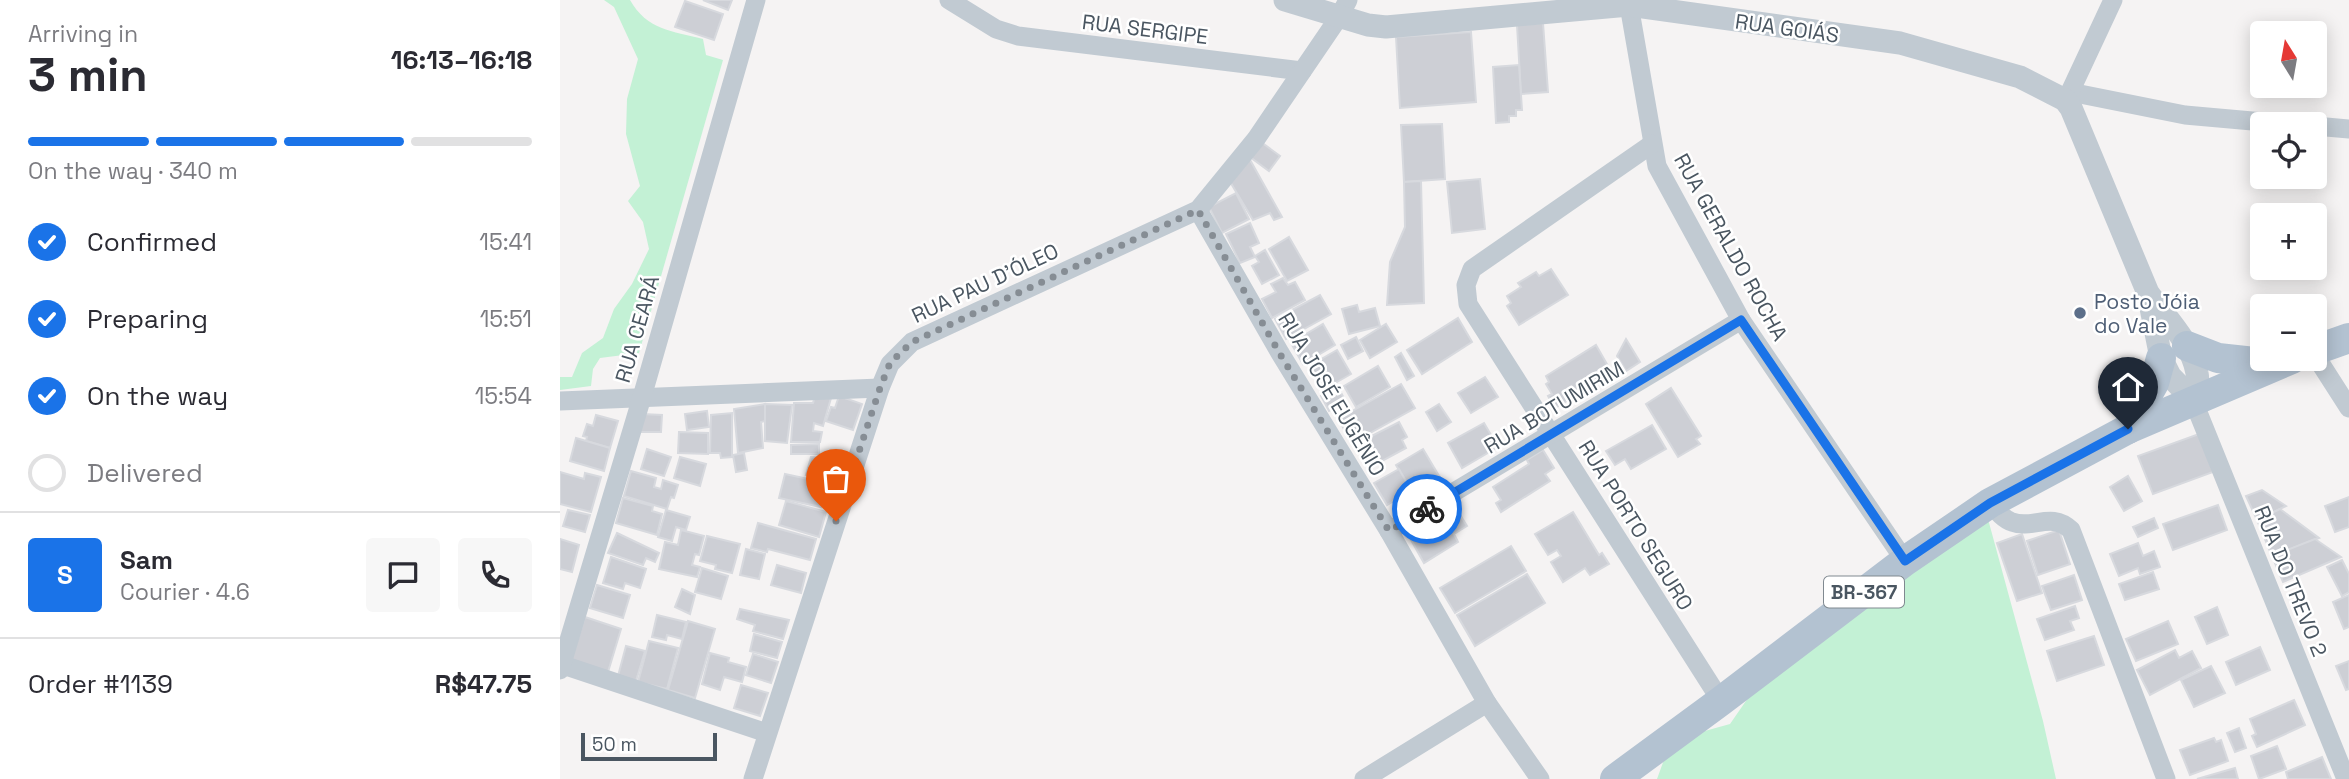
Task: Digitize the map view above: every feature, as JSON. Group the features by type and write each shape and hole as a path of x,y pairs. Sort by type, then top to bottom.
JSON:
{"main road":[{"path":"2327,347 2349,338"},
{"path":"2128,429 2174,352 2250,360"},
{"name":"BR-367","path":"1615,779 1905,561 1990,503 2128,429 2262,371"}],"street":[{"name":"RUA CEARÁ","path":"560,666 642,397 756,0"},
{"name":"RUA SERGIPE","path":"949,0 996,29 1018,36 1302,71"},
{"name":"RUA GOIÁS","path":"1284,0 1343,8 1368,25 1386,27 1630,3 1900,43 2020,77 2069,100 2250,121"},
{"path":"2113,0 2069,100 2174,352 2197,373 2193,400"},
{"name":"RUA GERALDO ROCHA","path":"1630,3 1651,144 1657,166 1741,320 1905,561"},
{"path":"1198,210 1256,139 1343,8"},
{"path":"2327,127 2349,128"},
{"name":"RUA PORTO SEGURO","path":"1651,144 1472,269 1466,285 1468,304 1721,701"},
{"name":"RUA PAU D'ÓLEO","path":"753,779 890,363 912,342 1198,210"},
{"name":"RUA JOSÉ EUGÊNIO","path":"1198,210 1280,354 1389,531 1487,703 1540,779"},
{"name":"RUA BOTUMIRIM","path":"1389,531 1741,320"},
{"path":"2327,371 2349,408"},
{"path":"560,401 880,388"},
{"name":"RUA DO TREVO 2","path":"2193,400 2346,779"},
{"path":"1990,503 2010,522 2056,520 2071,530 2166,779"},
{"path":"560,666 767,733"},
{"path":"1364,779 1487,703"}],"green space":[{"path":"604,0 630,0 644,18 661,28 703,39 706,55 723,60 639,353 600,358 593,369 591,386 560,390 560,377 572,377 582,353 603,338 614,309 632,284 649,249 643,222 628,201 640,186 626,134 627,99 638,59 614,7"},
{"path":"1988,519 2056,779 1657,779 1665,757 1694,734 1730,724 1757,685"}],"building":[{"path":"703,0 732,0 728,10"},
{"path":"685,1 723,14 714,40 675,27"},
{"path":"1543,23 1548,92 1521,94 1517,25"},
{"path":"1471,32 1476,102 1400,108 1396,37"},
{"path":"1519,65 1522,110 1516,110 1516,116 1509,116 1509,122 1496,123 1493,67"},
{"path":"1442,124 1445,179 1404,182 1401,125"},
{"path":"1261,142 1280,156 1269,171 1250,157"},
{"path":"1249,158 1282,217 1274,220 1270,213 1253,220 1229,180"},
{"path":"1480,179 1485,229 1452,233 1447,182"},
{"path":"1421,181 1424,303 1387,305 1390,262 1405,227 1404,182"},
{"path":"1236,193 1249,219 1222,233 1209,207"},
{"path":"1250,223 1259,243 1250,247 1255,257 1240,263 1226,234"},
{"path":"1289,237 1308,270 1287,281 1269,249"},
{"path":"1265,250 1279,275 1262,284 1252,266 1259,262 1255,256"},
{"path":"1551,269 1568,295 1519,325 1507,306 1511,303 1507,296 1521,287 1518,283 1536,272 1539,276"},
{"path":"1283,278 1288,285 1295,282 1305,300 1272,318 1262,299 1276,292 1271,284"},
{"path":"1320,295 1331,314 1286,339 1275,319"},
{"path":"1357,305 1359,312 1375,308 1380,326 1349,334 1342,309"},
{"path":"1458,318 1472,342 1422,374 1407,350"},
{"path":"1323,324 1335,345 1303,364 1291,343"},
{"path":"1386,324 1397,342 1370,358 1360,340"},
{"path":"1356,337 1363,351 1348,359 1341,345"},
{"path":"1626,339 1640,362 1626,371 1617,356"},
{"path":"1596,345 1612,373 1555,408 1548,396 1552,394 1546,384 1549,382 1546,376"},
{"path":"1337,350 1351,374 1323,390 1309,366"},
{"path":"1401,353 1414,376 1407,380 1395,357"},
{"path":"1378,366 1390,387 1356,407 1344,386"},
{"path":"1485,377 1498,397 1471,413 1458,393"},
{"path":"1401,384 1415,408 1352,443 1338,419"},
{"path":"1338,387 1346,402 1329,411 1321,396"},
{"path":"1671,388 1701,436 1696,439 1700,444 1678,457 1646,404"},
{"path":"815,396 831,398 823,426 814,423 813,431 822,432 820,442 791,442 794,403 813,403"},
{"path":"839,396 862,404 853,430 826,421"},
{"path":"765,404 765,421 761,422 763,448 738,453 734,409"},
{"path":"765,404 792,405 787,443 765,441"},
{"path":"1439,404 1451,422 1437,431 1426,412"},
{"path":"707,411 709,427 687,430 685,414"},
{"path":"732,413 732,457 721,458 720,453 710,453 711,415"},
{"path":"642,414 662,415 661,432 638,432"},
{"path":"596,415 618,421 610,448 586,441 587,437 583,436 587,424 593,426"},
{"path":"1399,422 1407,437 1402,440 1406,448 1371,467 1358,443"},
{"path":"1484,423 1498,447 1462,468 1448,443"},
{"path":"1652,425 1666,449 1631,469 1625,459 1615,465 1606,451"},
{"path":"679,432 708,433 708,454 678,453"},
{"path":"2199,434 2213,472 2153,494 2138,456"},
{"path":"576,438 610,448 604,471 570,461"},
{"path":"819,444 819,454 791,454 791,445"},
{"path":"647,449 671,457 664,476 641,469"},
{"path":"1423,449 1442,481 1415,497 1396,465"},
{"path":"1543,450 1554,468 1545,474 1550,481 1501,512 1496,503 1501,500 1493,487 1529,464 1527,460"},
{"path":"744,453 747,470 736,472 733,455"},
{"path":"680,457 706,464 700,486 674,478"},
{"path":"811,457 841,460 836,482 806,475"},
{"path":"1399,469 1411,490 1387,505 1374,483"},
{"path":"631,471 656,478 654,487 661,489 663,480 678,485 667,509 624,496"},
{"path":"560,472 584,479 585,473 601,477 591,512 560,504"},
{"path":"785,474 827,483 821,507 779,498"},
{"path":"2128,476 2142,501 2124,511 2110,487"},
{"path":"2262,490 2286,506 2257,520 2246,496"},
{"path":"2349,497 2349,527 2335,532 2325,506"},
{"path":"623,498 653,506 652,511 662,514 657,535 616,523"},
{"path":"786,501 826,512 819,537 779,525"},
{"path":"1454,505 1467,526 1454,534 1458,542 1424,563 1410,538 1450,515 1447,510"},
{"path":"2218,505 2227,530 2173,550 2163,524"},
{"path":"2280,509 2319,538 2272,556 2257,520"},
{"path":"568,510 590,515 585,532 563,526"},
{"path":"666,510 690,517 686,530 676,527 672,541 658,537"},
{"path":"1573,512 1599,555 1602,553 1609,564 1590,575 1585,568 1563,582 1551,562 1561,556 1557,550 1548,555 1535,534"},
{"path":"2154,518 2158,528 2138,537 2133,527"},
{"path":"758,523 816,539 810,560 768,549 767,552 751,548"},
{"path":"681,530 704,536 699,555 695,554 692,565 700,567 697,577 659,569 665,542 678,545"},
{"path":"2059,530 2070,564 2038,575 2027,541"},
{"path":"617,533 659,553 655,562 646,558 643,565 608,553"},
{"path":"2022,534 2042,593 2017,601 1997,543"},
{"path":"707,536 740,544 732,573 715,569 716,565 700,561"},
{"path":"560,539 579,545 572,572 560,569"},
{"path":"2315,539 2341,557 2283,582 2272,556"},
{"path":"2138,543 2143,556 2154,551 2160,567 2140,574 2138,568 2119,576 2110,554"},
{"path":"1511,546 1526,571 1455,613 1440,588"},
{"path":"746,549 765,554 759,579 740,575"},
{"path":"611,557 646,569 640,588 625,583 623,589 603,583"},
{"path":"2342,560 2349,574 2349,592 2342,596 2327,567"},
{"path":"777,565 806,573 801,593 771,585"},
{"path":"702,568 728,576 721,599 695,592"},
{"path":"2153,572 2159,589 2125,600 2119,584"},
{"path":"1527,574 1545,603 1475,646 1457,615"},
{"path":"2074,575 2082,600 2051,610 2042,586"},
{"path":"597,585 630,595 623,618 590,608"},
{"path":"682,589 695,595 690,614 675,607"},
{"path":"2349,595 2349,627 2344,629 2333,602"},
{"path":"2075,606 2079,618 2070,621 2074,630 2045,640 2037,619"},
{"path":"2217,607 2228,635 2207,644 2195,617"},
{"path":"740,609 789,620 783,639 753,631 755,625 737,619"},
{"path":"657,615 686,622 682,639 667,635 666,640 652,637"},
{"path":"585,617 621,629 608,672 571,660"},
{"path":"688,621 715,629 695,698 668,690"},
{"path":"2168,621 2178,644 2136,661 2126,639"},
{"path":"754,634 782,642 777,658 750,651"},
{"path":"2094,636 2104,665 2057,681 2047,651"},
{"path":"649,641 678,648 667,689 638,682"},
{"path":"626,646 645,651 636,681 618,676"},
{"path":"2260,647 2270,670 2236,685 2226,662"},
{"path":"2175,650 2179,658 2192,651 2201,668 2150,695 2137,670"},
{"path":"710,653 729,658 728,662 746,667 742,682 724,677 720,690 702,684"},
{"path":"753,654 778,662 771,683 746,675"},
{"path":"2349,661 2349,689 2346,690 2336,666"},
{"path":"2211,666 2225,693 2194,707 2181,680"},
{"path":"741,685 768,693 760,716 734,708"},
{"path":"2294,700 2305,725 2257,747 2252,736 2256,734 2250,719"},
{"path":"2239,728 2246,748 2235,752 2227,733"},
{"path":"2214,738 2216,742 2221,740 2228,761 2190,775 2180,750"},
{"path":"2277,746 2286,769 2259,779 2251,756"},
{"path":"2322,757 2331,779 2288,779 2286,772"},
{"path":"2235,768 2238,779 2197,779"}],"way so far":[{"path":"836,521 880,388 890,363 900,352 912,342 1198,210 1280,354 1389,531 1427,509"}],"place":[{"name":"Posto Jóia do Vale","path":"2080,313"}],"route":[{"path":"1427,509 1741,320 1905,561 1990,503 2128,429"}]}
